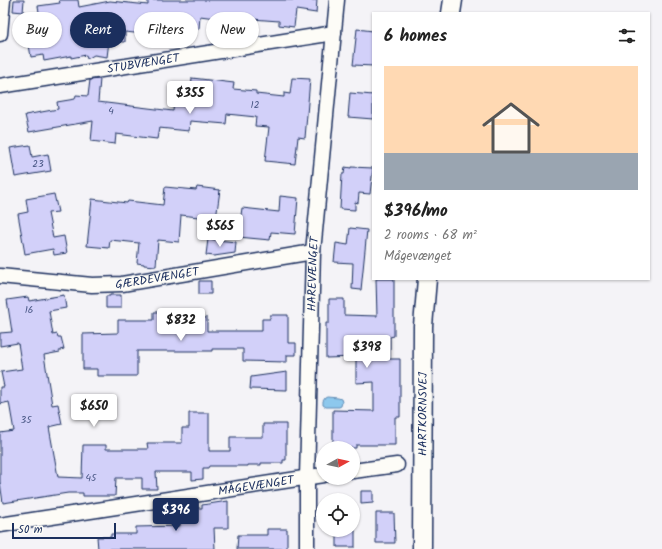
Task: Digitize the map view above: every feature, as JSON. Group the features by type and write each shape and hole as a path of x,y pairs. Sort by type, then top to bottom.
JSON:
{"street":[{"path":"0,34 3,0"},
{"name":"HAREVÆNGET","path":"307,549 307,477 313,252 337,0"},
{"path":"451,12 453,0"},
{"name":"STUBVÆNGET","path":"0,86 334,33"},
{"name":"GÆRDEVÆNGET","path":"0,276 92,285 122,284 313,252"},
{"name":"HARTKORNSVEJ","path":"422,549 423,326 427,280"},
{"path":"360,470 397,465"},
{"name":"MÅGEVÆNGET","path":"0,525 316,476"}],"water":[{"path":"327,397 341,399 341,406 326,407 323,405 323,401"}],"building":[{"path":"14,0 24,0 23,12 13,11"},
{"path":"59,0 78,0 79,7 110,1 148,5 148,0 317,0 316,13 296,10 294,27 279,25 279,21 259,20 259,12 206,12 206,17 200,16 199,29 198,12 134,12 134,33 126,32 126,12 70,12 70,48 108,48 107,57 94,55 87,59 86,55 44,61 43,55 31,57 30,48 62,48 62,12 39,12 38,6 60,3"},
{"path":"357,29 372,31 372,66 353,65"},
{"path":"192,78 234,83 233,89 256,91 256,94 284,97 284,93 290,94 292,78 310,79 305,138 298,137 295,164 265,161 269,127 255,126 256,117 227,114 226,124 190,121 189,131 159,128 157,139 116,134 115,144 91,141 93,121 29,132 25,115 58,109 57,102 75,99 76,95 88,96 90,80 100,79 98,102 173,111 174,100 190,102"},
{"path":"350,93 372,95 372,119 348,117"},
{"path":"30,145 32,157 48,154 51,171 15,177 10,148"},
{"path":"345,167 372,168 370,194 359,193 358,203 355,202 355,210 340,209 342,174 344,174"},
{"path":"165,187 196,190 197,187 220,190 216,219 181,215 179,242 158,240 156,266 137,263 139,243 110,240 109,248 87,246 92,199 163,205"},
{"path":"54,194 58,212 48,213 53,238 64,236 67,253 54,255 53,249 25,254 18,214 28,212 26,199"},
{"path":"280,196 298,198 295,234 271,232 270,240 238,237 242,208 279,212"},
{"path":"350,228 367,230 361,290 352,289 353,263 334,262 336,243 348,245"},
{"path":"208,239 236,242 235,253 214,256 206,255"},
{"path":"376,280 394,280 394,336 390,337 390,359 400,359 400,417 395,417 395,445 360,445 360,441 333,441 333,410 374,411 374,382 356,383 356,357 326,358 326,323 329,323 329,299 344,299 344,315 377,316"},
{"path":"199,281 211,281 211,294 199,294"},
{"path":"64,295 66,308 49,311 53,335 57,334 58,337 61,337 64,349 60,350 60,352 44,355 52,405 58,404 62,424 49,427 58,477 82,478 83,445 106,445 106,449 148,449 147,443 182,443 182,428 189,428 189,413 209,413 209,451 230,451 230,437 263,437 263,424 286,424 286,460 283,460 283,463 261,463 261,465 209,466 208,468 203,468 203,479 192,480 192,472 156,472 157,489 142,489 142,478 116,478 115,496 83,496 83,493 68,493 3,503 0,482 0,433 14,431 9,402 0,404 0,387 4,387 1,372 22,369 18,343 0,346 0,333 12,332 7,300 28,297 29,301"},
{"path":"121,295 121,308 106,308 106,296"},
{"path":"154,312 181,312 181,317 207,318 207,331 262,331 262,319 270,319 270,315 288,315 288,343 296,343 296,355 287,355 287,362 243,361 243,349 212,349 212,351 137,351 137,376 97,376 97,369 83,369 83,334 118,333 118,320 154,320"},
{"path":"287,372 287,390 250,389 251,377"},
{"path":"361,491 373,491 373,503 361,504"},
{"path":"228,501 228,528 214,528 215,549 98,549 97,537 111,537 111,534 136,534 136,527 180,526 180,508 202,508 202,505"},
{"path":"376,513 394,513 395,543 376,543"},
{"path":"267,529 287,529 287,549 237,549 238,535 267,535"},
{"path":"337,537 355,537 355,547 337,547"}]}
